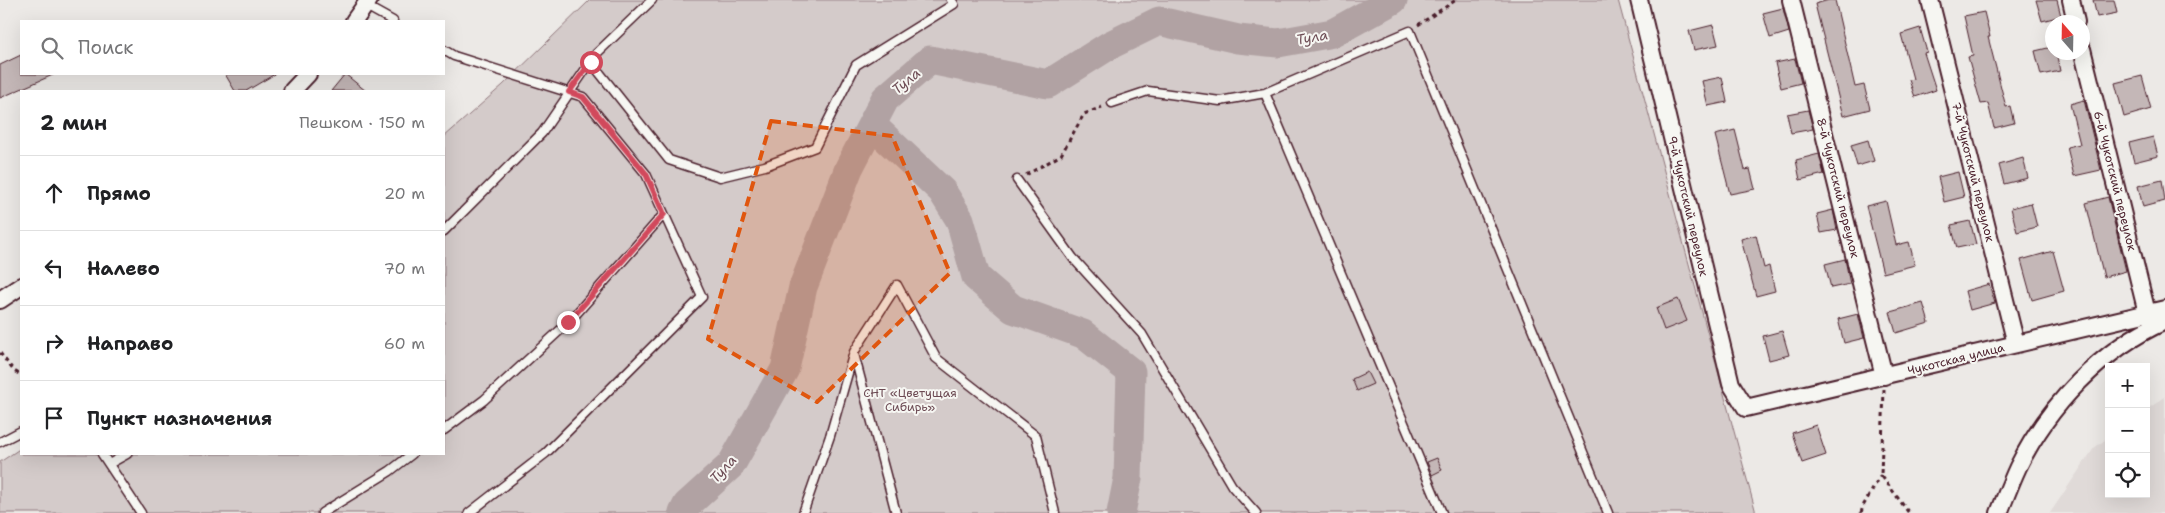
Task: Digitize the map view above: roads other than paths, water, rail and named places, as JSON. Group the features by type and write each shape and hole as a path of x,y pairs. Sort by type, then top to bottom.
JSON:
{"street":[{"name":"9-й Чукотский переулок","path":"1639,0 1731,384 1746,408"},
{"name":"8-й Чукотский переулок","path":"1791,0 1884,376"},
{"name":"7-й Чукотский переулок","path":"1930,0 2016,344"},
{"path":"2070,0 2074,15"},
{"path":"355,20 367,3"},
{"name":"6-й Чукотский переулок","path":"2085,60 2147,313"},
{"path":"293,90 307,75"},
{"path":"0,300 20,287"},
{"name":"Чукотская улица","path":"1746,408 2165,309"},
{"path":"1999,513 2018,466 2053,409 2102,360 2149,328 2165,321"}],"lane":[{"path":"445,230 542,133 596,54 652,0"},
{"path":"591,62 669,160 720,177 765,166 815,147 856,65 954,4 951,0"},
{"path":"367,3 392,20"},
{"path":"1112,103 1148,91 1220,102 1265,93 1410,31 1608,513"},
{"path":"445,51 454,56 583,97 646,174 702,297 546,453 469,513"},
{"path":"1265,93 1442,513"},
{"path":"1017,180 1073,258 1142,334 1232,486 1256,513"},
{"path":"445,429 484,400 568,322 664,214"},
{"path":"803,513 830,436 854,352 897,285 936,358 1036,436 1055,513"},
{"path":"854,352 896,513"},
{"path":"0,442 20,432"},
{"path":"103,455 141,513"},
{"path":"109,464 125,455"},
{"path":"322,513 390,471 411,455"}],"waterway":[{"name":"Тула","path":"683,513 687,505 731,465 785,369 803,287 849,168 885,99 930,60 1048,84 1110,45 1159,21 1238,39 1278,43 1333,33 1393,0"},
{"path":"872,125 942,191 960,220 976,277 1013,309 1083,334 1131,372 1128,478 1121,513"}],"park label":[{"name":"СНТ «Цветущая Сибирь»","path":"910,400"}]}
